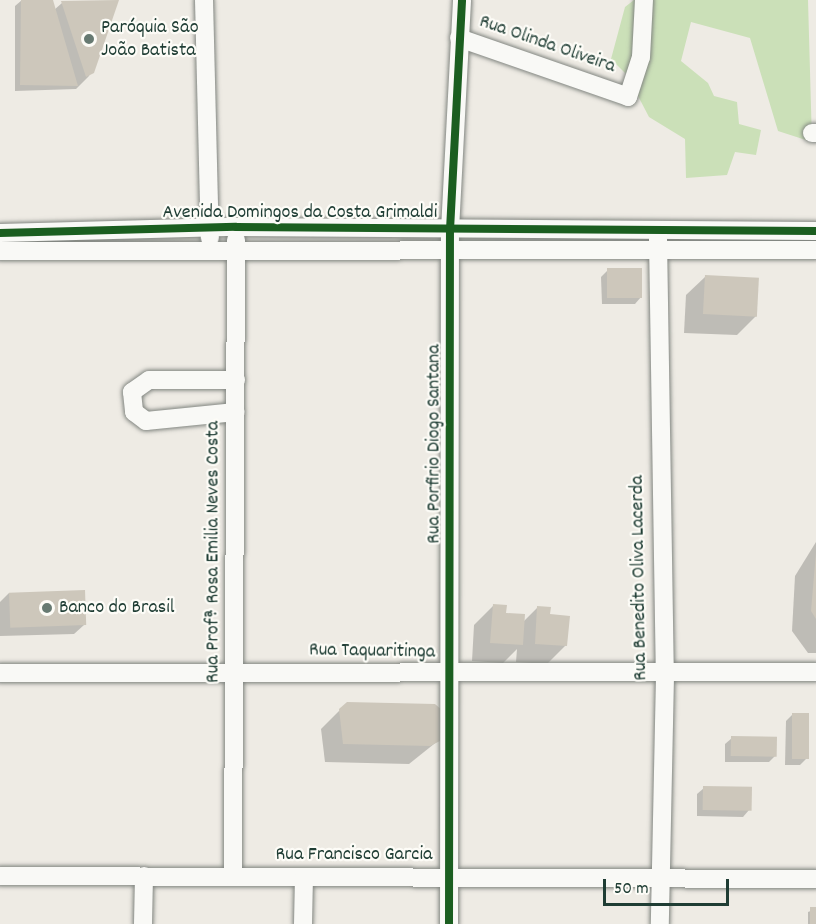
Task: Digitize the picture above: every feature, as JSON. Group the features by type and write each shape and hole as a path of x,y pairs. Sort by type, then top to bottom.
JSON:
{"street":[{"path":"204,0 211,228 209,249"},
{"name":"Rua Porfirio Diogo Santana","path":"449,924 450,230 462,0"},
{"name":"Rua Olinda Oliveira","path":"459,38 628,97 641,57 644,0"},
{"name":"Avenida Domingos da Costa Grimaldi","path":"0,233 211,228 816,231"},
{"name":"Rua Profª Rosa Emilia Neves Costa","path":"233,877 237,672 236,228"},
{"name":"Rua Benedito Oliva Lacerda","path":"658,232 664,676 660,924"},
{"name":"Avenida Domingos da Costa Grimaldi","path":"0,251 816,250"},
{"path":"236,380 148,380 132,392 134,412 146,421 236,412"},
{"name":"Rua Taquaritinga","path":"0,673 237,672 664,676 816,672"},
{"name":"Rua Francisco Garcia","path":"0,876 816,879"},
{"path":"143,924 144,876"},
{"path":"303,924 304,877"}],"green space":[{"path":"634,0 808,0 812,142 778,131 750,38 691,22 681,61 708,83 714,96 737,102 739,124 761,130 756,155 735,152 727,175 686,178 685,139 649,117 627,75 611,59 625,7"}],"building":[{"path":"21,0 53,0 78,86 20,85"},
{"name":"Paróquia São João Batista","path":"119,0 94,73 86,77 61,1"},
{"path":"607,268 642,268 642,298 607,298"},
{"path":"705,275 759,278 757,317 703,314"},
{"path":"816,552 816,619 811,611"},
{"name":"Banco do Brasil","path":"85,590 86,625 10,628 9,593"},
{"path":"493,604 507,605 506,613 525,614 523,645 490,643"},
{"path":"537,606 551,607 550,614 570,616 567,646 535,644"},
{"path":"347,702 435,704 442,710 440,741 430,746 343,744 339,709"},
{"path":"792,713 809,713 809,759 792,759"},
{"path":"731,736 777,737 777,757 731,756"},
{"path":"703,786 752,787 752,811 703,810"},
{"path":"810,907 816,907 816,924 810,924"}],"cycle path":[{"path":"449,924 450,230 462,0"},
{"path":"0,233 236,227 816,231"}],"place":[{"name":"Paróquia São João Batista","path":"89,39"},
{"name":"Banco do Brasil","path":"47,608"}]}
